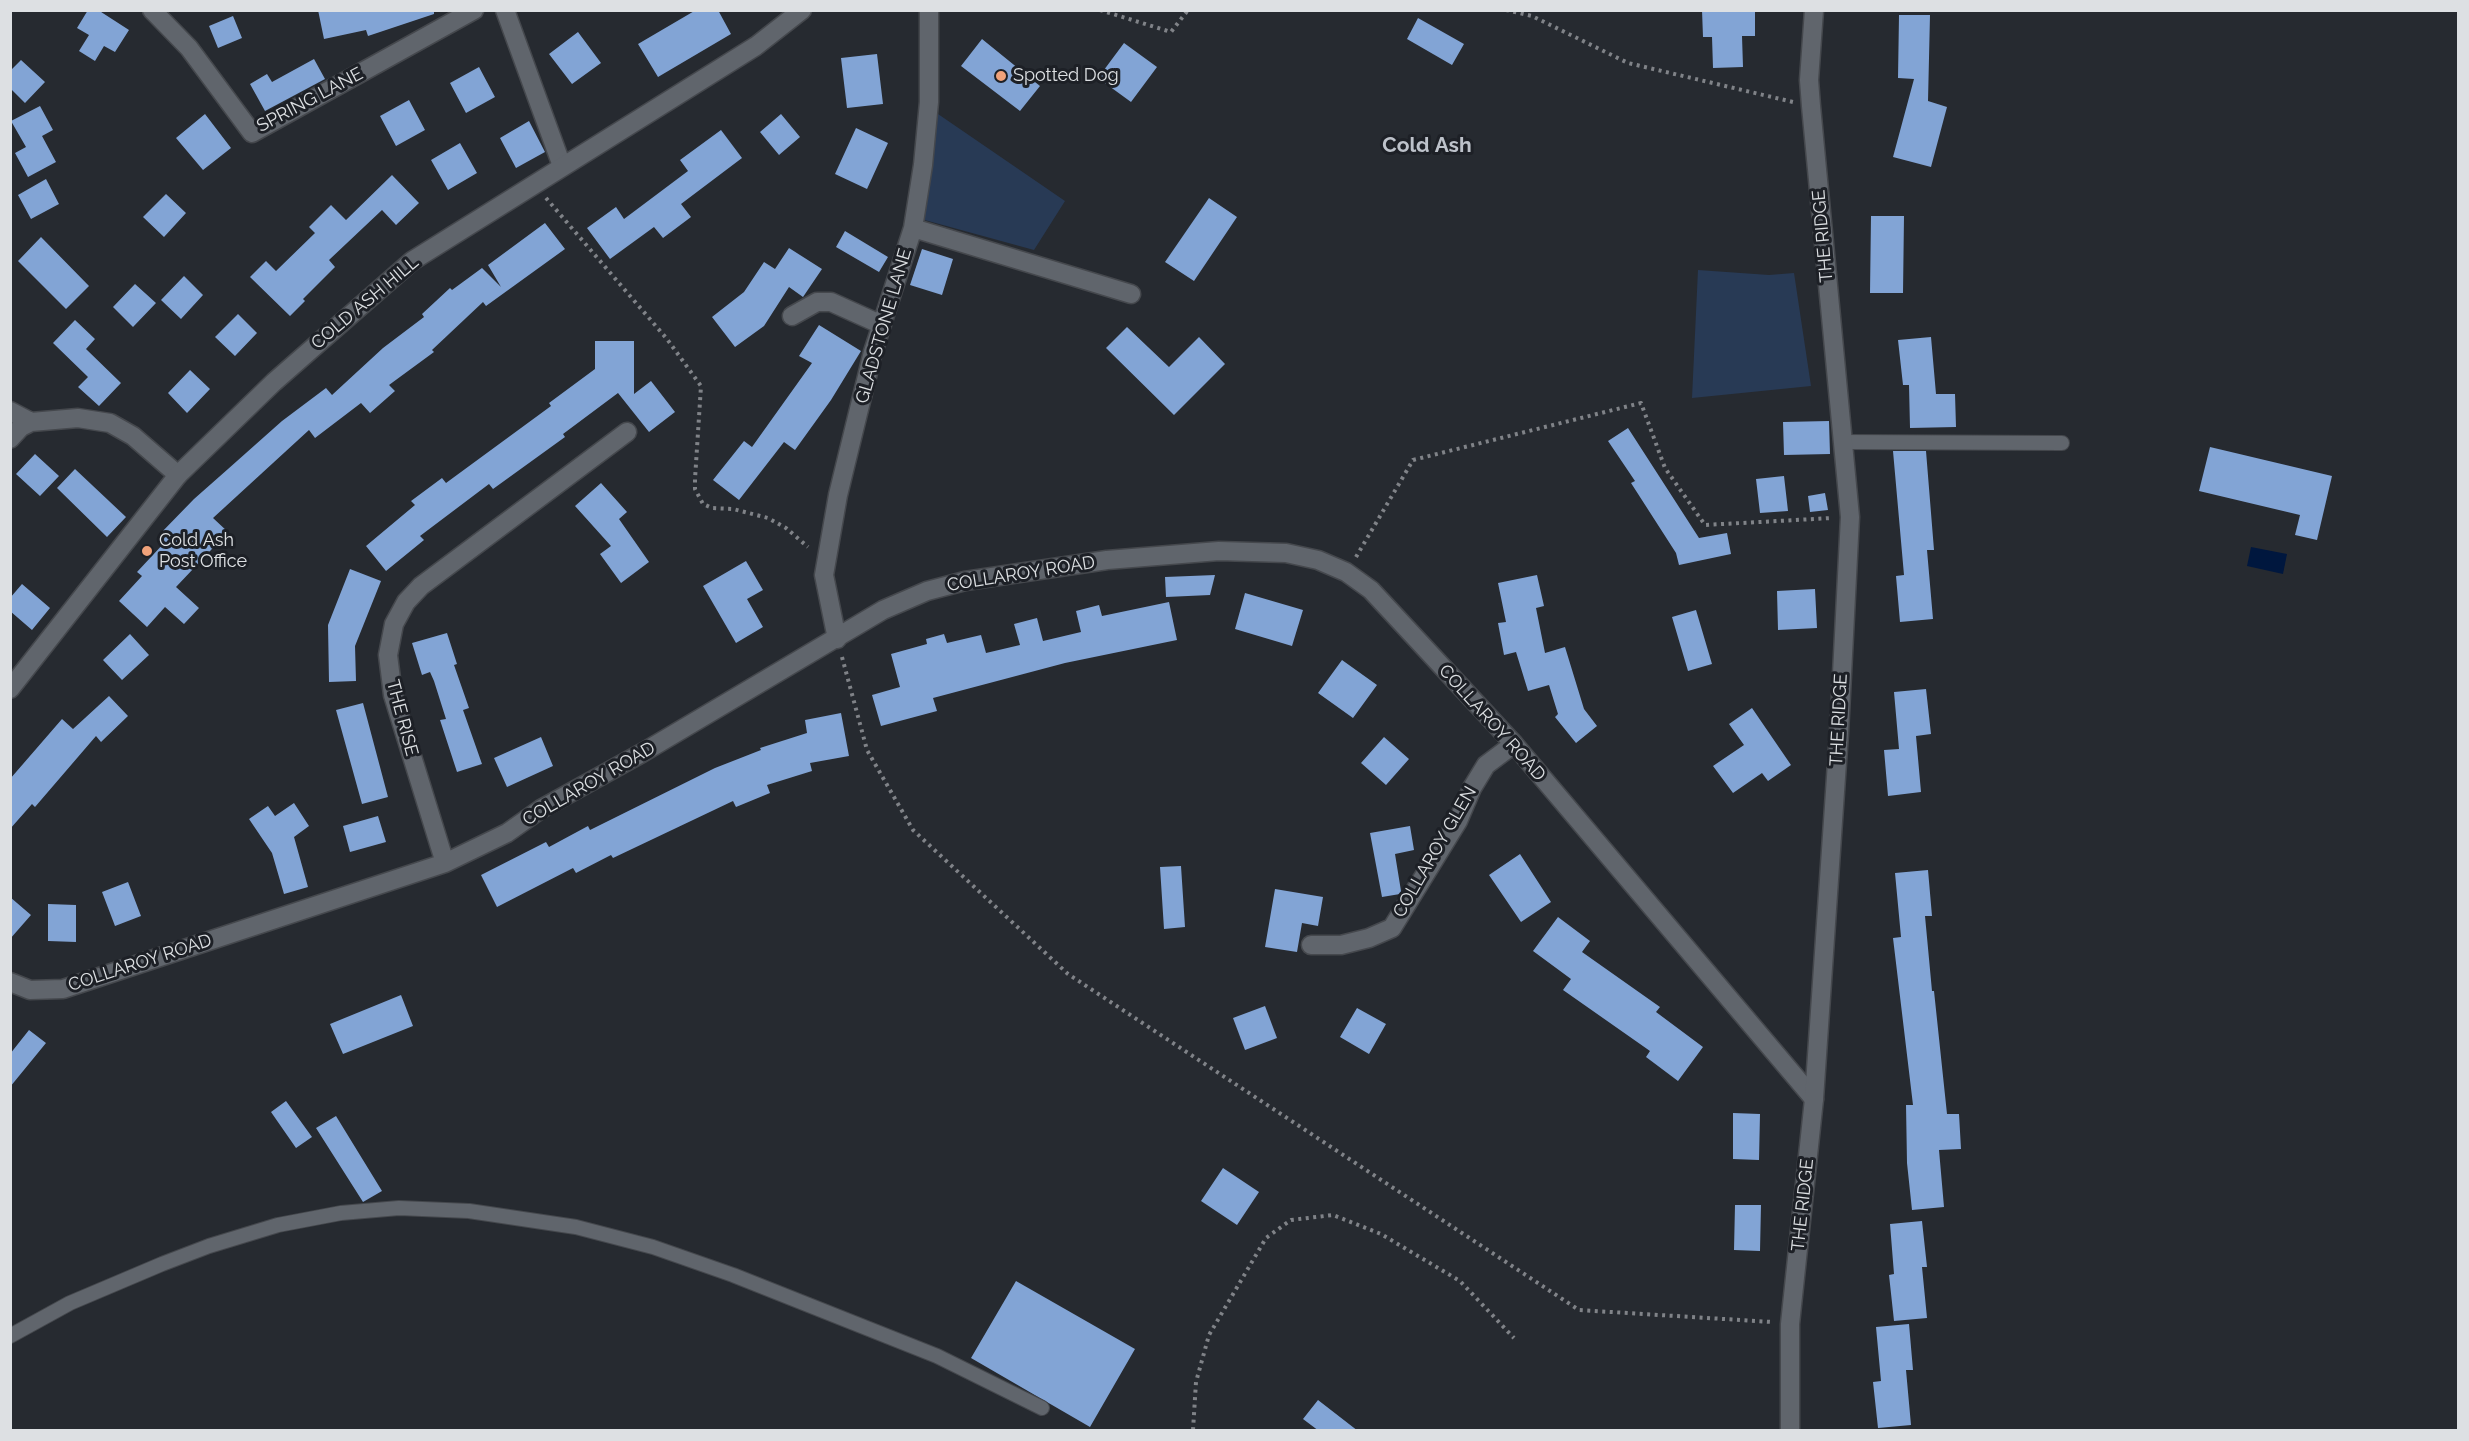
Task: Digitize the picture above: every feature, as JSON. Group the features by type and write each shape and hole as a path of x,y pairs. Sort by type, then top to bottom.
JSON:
{"street":[{"name":"SPRING LANE","path":"152,10 189,48 252,133 474,10"},
{"path":"505,10 562,166"},
{"name":"COLD ASH HILL","path":"10,689 178,475 274,382 412,261 756,46 802,10"},
{"name":"GLADSTONE LANE","path":"837,639 824,575 838,495 873,352 913,228 923,165 929,102 930,10"},
{"name":"THE RIDGE","path":"1790,1431 1790,1324 1814,1099 1839,733 1850,517 1809,80 1814,10"},
{"path":"913,228 1131,294"},
{"path":"792,316 816,302 831,302 882,325"},
{"path":"10,411 31,422"},
{"path":"10,439 21,427 31,422 78,418 110,423 133,436 178,475"},
{"name":"THE RISE","path":"445,863 393,695 388,655 394,624 406,602 421,586 627,432"},
{"name":"COLLAROY ROAD","path":"11,983 30,990 63,989 445,863 507,833 541,808 642,753 883,610 927,591 965,581 1107,560 1219,551 1286,553 1318,560 1346,572 1371,590 1514,744 1814,1099"},
{"name":"COLLAROY GLEN","path":"1311,945 1341,945 1369,938 1392,928 1458,821 1472,788 1486,765 1514,744"}],"lane":[{"path":"1843,442 2062,443"},
{"path":"10,1336 70,1303 153,1268 209,1246 278,1226 341,1213 399,1208 469,1211 576,1227 653,1247 753,1283 937,1356 1042,1408"}],"path":[{"path":"1100,10 1172,32 1188,10"},
{"path":"1506,10 1532,16 1628,63 1811,106"},
{"path":"533,184 667,339 701,386 694,479 695,489 703,504 712,508 733,509 768,518 786,528 826,562"},
{"path":"1346,572 1413,460 1641,403 1665,468 1705,525 1850,517"},
{"path":"837,639 867,750 913,830 1068,975 1579,1310 1790,1324"},
{"path":"1193,1431 1196,1382 1209,1335 1266,1238 1292,1220 1333,1215 1381,1234 1460,1281 1514,1338"}],"shaded area":[{"path":"938,114 1065,201 1034,250 921,219"},
{"path":"1698,270 1769,275 1794,273 1811,386 1692,398"},
{"path":"2251,547 2287,554 2283,574 2247,566"}],"building":[{"path":"88,10 98,10 129,30 115,52 104,46 95,61 79,51 89,35 77,28"},
{"path":"318,10 434,10 434,14 368,36 366,30 324,39"},
{"path":"696,10 718,10 731,34 658,77 638,44"},
{"path":"1702,10 1755,10 1755,36 1742,36 1743,67 1713,68 1712,37 1703,37"},
{"path":"1899,15 1930,15 1928,101 1947,107 1931,167 1893,157 1914,79 1898,78"},
{"path":"233,16 242,38 218,48 209,26"},
{"path":"1418,18 1464,44 1452,65 1407,39"},
{"path":"578,32 601,63 572,84 549,54"},
{"name":"Spotted Dog","path":"982,39 1040,86 1020,111 961,66"},
{"path":"1124,43 1157,67 1131,102 1098,78"},
{"path":"877,54 883,104 847,108 841,58"},
{"path":"314,59 325,79 265,111 250,84 267,74 272,82"},
{"path":"21,60 45,82 25,103 10,88 10,71"},
{"path":"479,67 495,97 466,113 450,83"},
{"path":"409,100 425,130 396,146 380,116"},
{"path":"40,106 53,130 42,136 56,162 28,177 15,153 26,147 11,121"},
{"path":"205,114 231,148 203,170 176,138"},
{"path":"781,114 800,137 779,155 760,132"},
{"path":"529,121 545,152 516,168 500,138"},
{"path":"856,128 888,143 867,189 835,174"},
{"path":"721,130 742,158 681,204 691,217 663,238 654,227 610,259 587,228 616,207 624,219 688,171 680,160"},
{"path":"460,143 477,173 448,190 431,160"},
{"path":"392,175 419,203 396,225 382,210 329,260 335,267 303,299 305,301 290,316 250,277 266,261 276,271 315,233 309,227 331,205 346,220"},
{"path":"46,179 59,204 31,219 18,195"},
{"path":"166,194 186,213 164,237 143,217"},
{"path":"1209,198 1237,217 1194,281 1165,262"},
{"path":"1871,216 1904,216 1903,293 1870,293"},
{"path":"545,223 565,249 486,306 483,302 432,350 434,352 389,385 395,391 370,413 361,403 315,438 309,430 213,518 228,532 176,587 199,608 184,624 165,607 147,627 119,601 142,576 137,572 165,542 158,536 194,499 282,421 326,388 332,395 383,348 424,317 422,314 450,288 452,290 482,268 501,287 488,265"},
{"path":"845,231 888,257 879,272 836,247"},
{"path":"41,237 89,286 66,309 18,261"},
{"path":"789,248 822,269 803,297 789,287 764,326 735,347 712,317 744,292 764,262 775,269"},
{"path":"922,249 953,259 942,295 910,285"},
{"path":"184,276 203,295 181,319 161,300"},
{"path":"135,284 156,303 133,327 113,307"},
{"path":"238,314 257,333 235,356 215,337"},
{"path":"75,320 95,339 86,349 121,383 99,406 78,387 88,377 53,343"},
{"path":"819,325 861,351 831,400 795,450 784,442 739,500 713,480 744,441 752,447 812,363 799,356"},
{"path":"1127,327 1169,367 1199,337 1225,364 1174,415 1106,348"},
{"path":"1931,337 1936,394 1955,394 1956,427 1910,428 1909,385 1903,385 1898,340"},
{"path":"595,341 634,341 634,394 651,381 675,412 649,432 618,393 563,434 565,437 493,489 489,484 420,536 424,540 386,571 366,546 415,505 411,501 442,478 446,483 551,406 549,403 595,369"},
{"path":"190,370 210,389 187,413 168,393"},
{"path":"1829,421 1830,454 1784,455 1783,422"},
{"path":"1628,428 1699,538 1727,533 1731,554 1679,565 1676,553 1631,483 1635,481 1608,441"},
{"path":"2210,447 2332,476 2317,540 2295,535 2300,515 2199,491"},
{"path":"1893,451 1926,451 1934,550 1927,550 1933,619 1900,622 1896,576 1904,575"},
{"path":"35,454 59,476 40,496 16,474"},
{"path":"75,469 126,517 107,537 57,488"},
{"path":"1784,476 1788,511 1760,513 1756,479"},
{"path":"601,483 627,512 619,519 649,562 621,583 600,554 611,546 575,506"},
{"path":"1825,493 1828,510 1810,512 1808,496"},
{"path":"746,561 763,590 747,599 763,627 736,643 703,586"},
{"path":"350,569 381,581 355,646 356,681 329,682 328,625"},
{"path":"1215,575 1210,595 1166,597 1165,577"},
{"path":"1537,575 1544,606 1536,608 1545,653 1565,647 1584,709 1597,726 1576,743 1555,717 1558,714 1549,685 1528,691 1516,652 1504,655 1498,623 1506,622 1498,583"},
{"path":"22,584 50,608 32,630 10,611 10,598"},
{"path":"1815,589 1817,628 1778,630 1777,591"},
{"path":"1245,593 1303,610 1292,646 1235,629"},
{"path":"1169,602 1177,640 1065,663 933,698 937,711 881,726 872,695 900,687 891,654 927,644 926,639 944,634 947,643 981,635 986,653 1020,645 1014,624 1037,618 1043,641 1081,632 1076,611 1099,605 1102,616"},
{"path":"1696,610 1712,664 1688,671 1672,617"},
{"path":"447,633 457,664 454,665 469,708 463,710 482,764 457,772 440,720 446,719 434,681 430,672 422,675 412,643"},
{"path":"130,634 149,655 122,680 103,660"},
{"path":"1342,660 1377,685 1353,718 1318,693"},
{"path":"1926,689 1931,734 1916,736 1921,792 1888,796 1884,750 1899,749 1894,692"},
{"path":"109,696 128,716 101,742 96,736 35,807 32,804 10,829 10,779 62,719 73,729"},
{"path":"363,703 388,797 362,804 336,710"},
{"path":"1752,708 1791,765 1768,781 1762,773 1733,793 1713,766 1744,745 1729,724"},
{"path":"841,713 849,756 810,763 812,771 767,785 770,793 736,807 733,801 613,858 611,855 576,873 573,868 497,907 481,875 546,842 549,847 588,826 590,830 715,768 761,750 760,748 807,733 805,720"},
{"path":"541,737 553,766 507,787 494,758"},
{"path":"1384,737 1409,759 1386,785 1361,763"},
{"path":"294,803 309,826 294,837 308,887 284,894 272,853 249,819 268,806 275,816"},
{"path":"378,816 386,842 350,852 343,826"},
{"path":"1410,826 1414,850 1395,854 1400,894 1382,897 1370,833"},
{"path":"1520,854 1551,902 1521,922 1489,875"},
{"path":"1181,866 1185,927 1164,929 1160,867"},
{"path":"1928,870 1932,916 1925,916 1932,991 1934,991 1947,1114 1959,1114 1961,1149 1939,1150 1944,1207 1912,1210 1907,1163 1906,1105 1913,1105 1893,938 1901,937 1895,873"},
{"path":"128,882 141,916 115,926 102,892"},
{"path":"1275,889 1323,897 1318,926 1302,923 1297,952 1265,947"},
{"path":"10,897 31,915 10,939"},
{"path":"48,904 76,905 76,942 48,941"},
{"path":"1558,917 1590,941 1582,952 1660,1007 1656,1012 1703,1047 1678,1081 1646,1057 1650,1051 1563,990 1571,979 1533,951"},
{"path":"401,995 413,1026 343,1054 330,1024"},
{"path":"1265,1006 1277,1038 1245,1050 1233,1018"},
{"path":"1357,1008 1386,1024 1369,1054 1340,1037"},
{"path":"29,1030 46,1043 10,1087 10,1054"},
{"path":"286,1101 312,1137 296,1148 271,1112"},
{"path":"1733,1113 1760,1114 1759,1160 1733,1159"},
{"path":"336,1116 382,1191 363,1202 316,1128"},
{"path":"1223,1168 1259,1192 1237,1225 1201,1201"},
{"path":"1735,1205 1761,1205 1760,1251 1734,1250"},
{"path":"1922,1221 1927,1267 1922,1267 1927,1318 1894,1321 1889,1275 1894,1274 1890,1224"},
{"path":"1016,1281 1135,1349 1090,1427 971,1358"},
{"path":"1909,1324 1913,1370 1906,1370 1911,1425 1878,1428 1873,1382 1881,1381 1876,1327"},
{"path":"1318,1400 1358,1431 1319,1431 1303,1419"}],"place":[{"name":"Spotted Dog","path":"1001,76"},
{"name":"Cold Ash Post Office","path":"147,551"}],"district":[{"name":"Cold Ash","path":"1427,146"}]}
